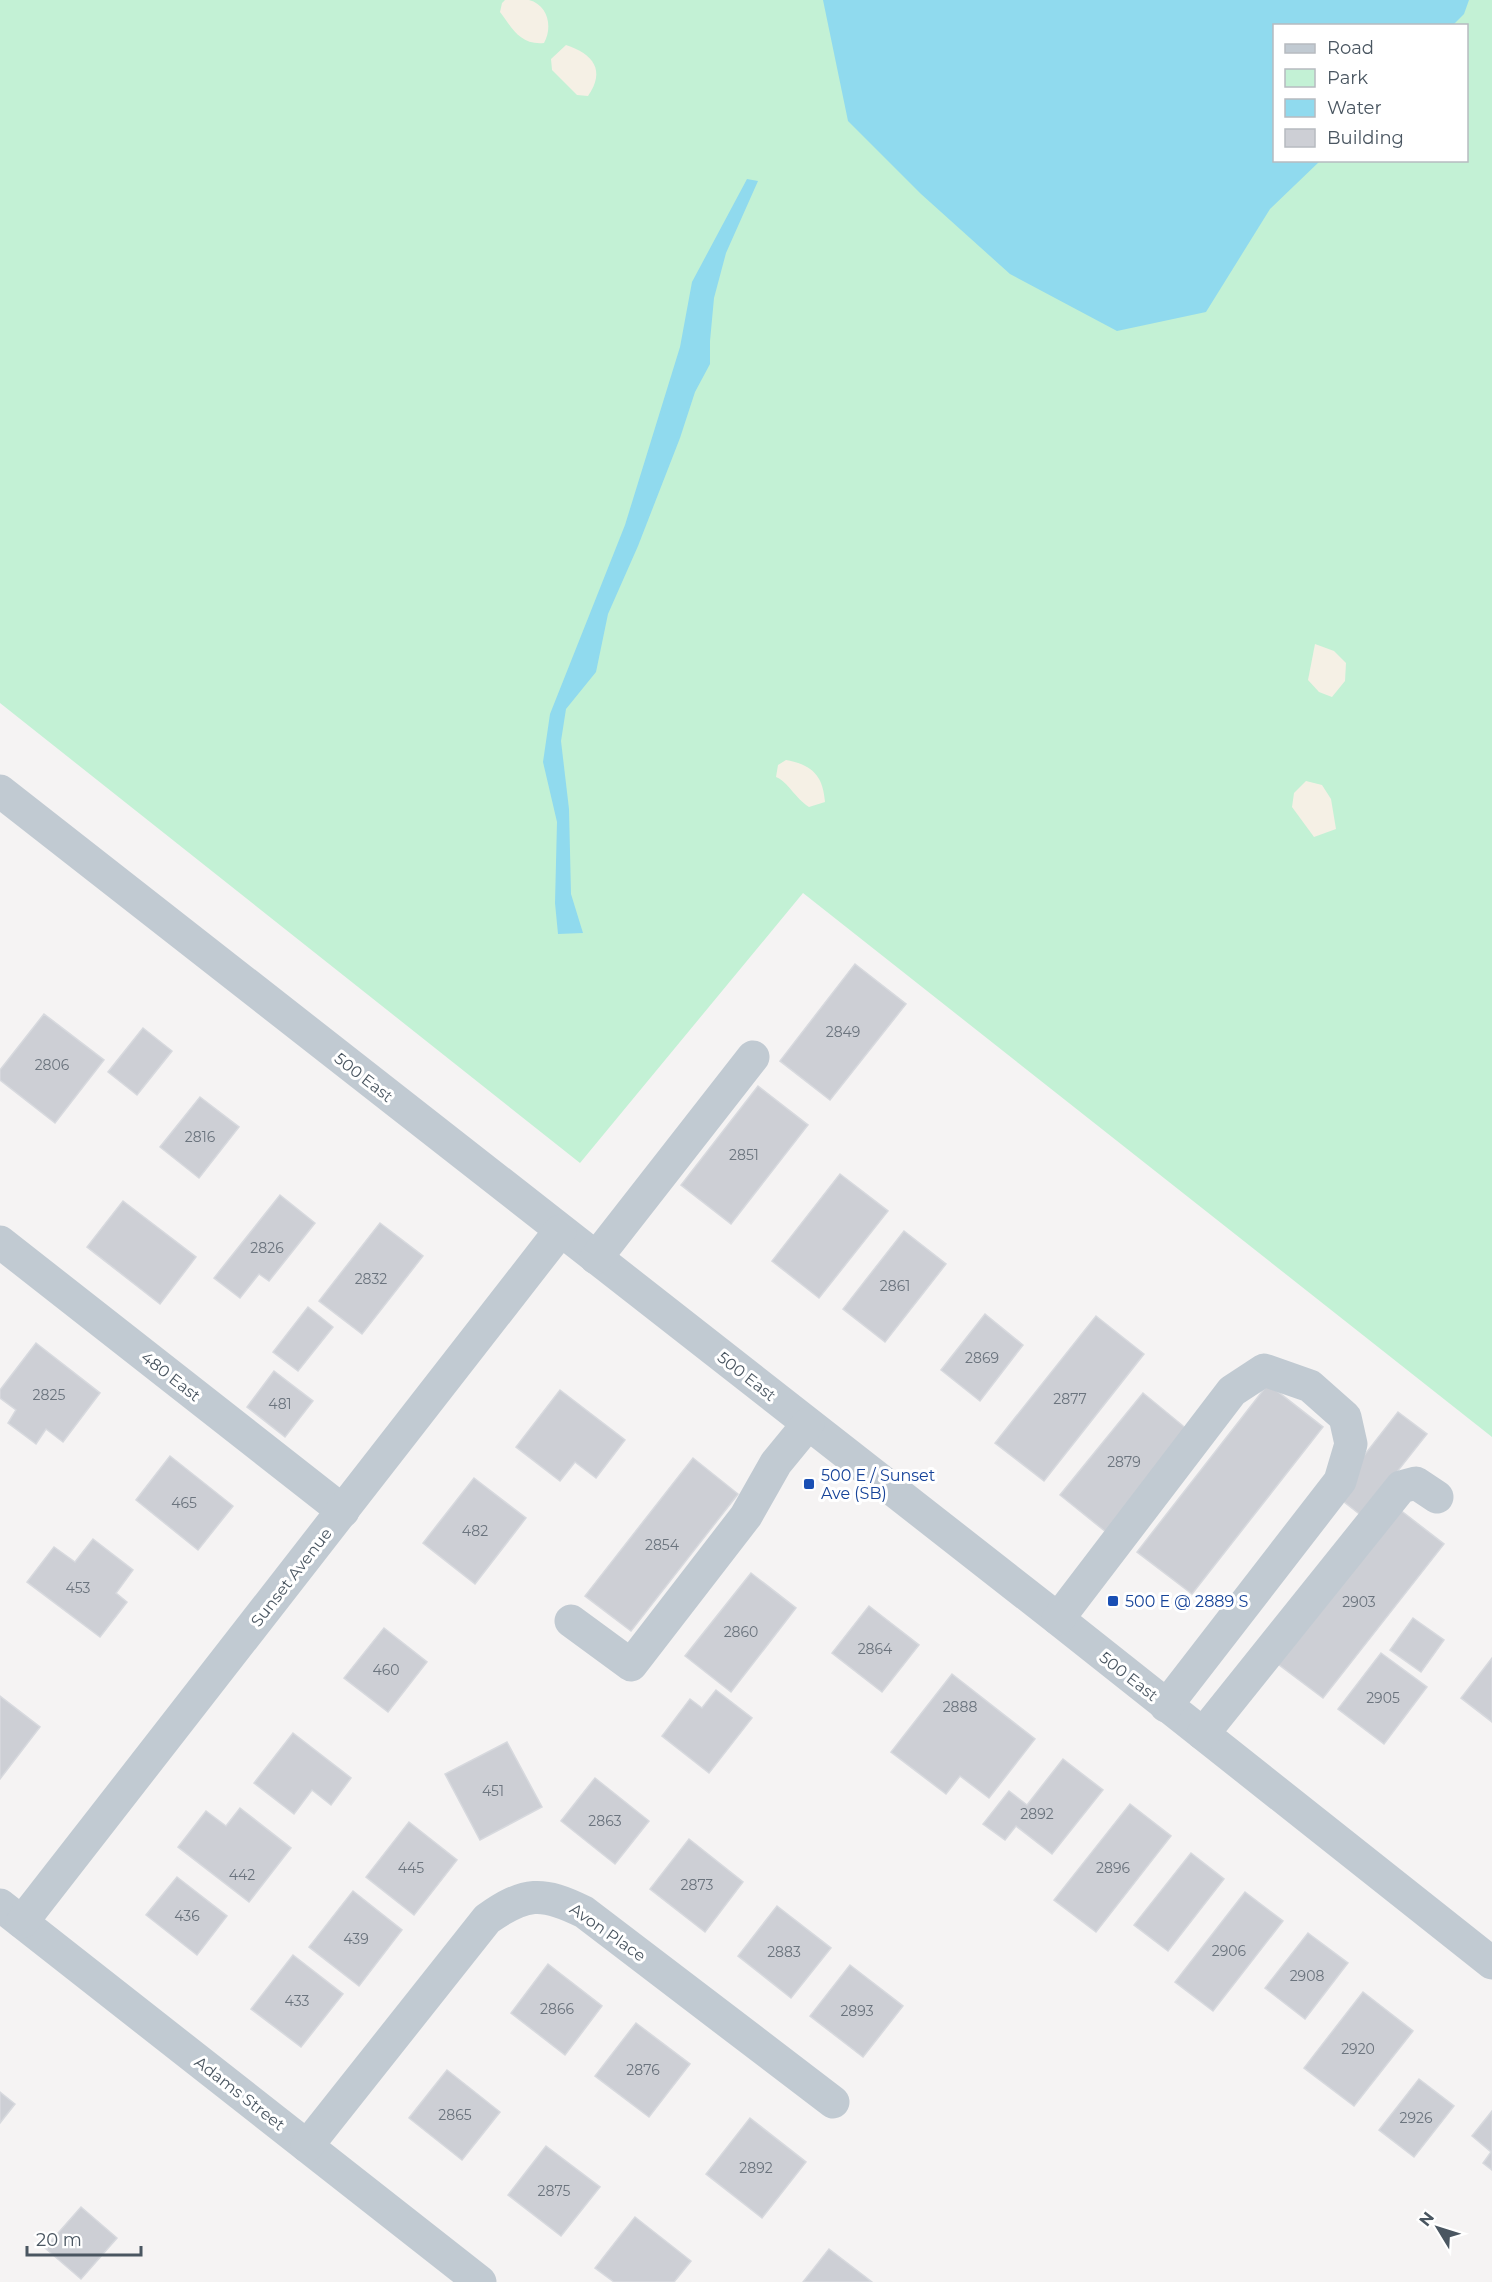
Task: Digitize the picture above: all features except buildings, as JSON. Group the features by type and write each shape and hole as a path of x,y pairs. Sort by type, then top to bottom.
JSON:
{"street":[{"name":"500 East","path":"0,792 1058,1620 1492,1963"},
{"path":"596,1258 753,1057"},
{"name":"Sunset Avenue","path":"11,1914 343,1511 560,1231"},
{"name":"480 East","path":"0,1242 343,1511"},
{"path":"1058,1620 1232,1391 1264,1370 1310,1386 1345,1417 1351,1444 1340,1480 1166,1706"},
{"path":"571,1621 632,1665 746,1516 777,1463 808,1424"},
{"path":"1203,1734 1401,1487 1416,1483 1437,1497"},
{"name":"Avon Place","path":"307,2146 487,1919 509,1904 536,1896 561,1901 584,1912 833,2102"},
{"name":"Adams Street","path":"11,1914 480,2282"}],"green space":[{"path":"0,0 1492,0 1492,1437 803,893 580,1163 0,703"}],"sand":[{"path":"505,0 529,0 541,7 548,24 544,43 523,39 513,30 500,12"},
{"path":"566,45 583,53 594,64 596,78 588,96 577,95 552,70 551,59"},
{"path":"1315,644 1334,651 1346,663 1345,681 1332,697 1319,692 1308,680"},
{"path":"786,760 809,768 819,778 825,802 809,807 776,777 778,765"},
{"path":"1306,781 1322,785 1331,799 1336,829 1314,837 1292,807 1294,793"}],"water":[{"path":"823,0 1469,0 1464,14 1454,24 1273,24 1273,162 1319,162 1270,209 1206,312 1117,331 1010,274 921,194 848,121"},
{"path":"747,179 758,181 726,253 714,298 710,364 695,392 680,438 638,546 608,614 596,672 566,709 561,741 569,809 571,894 583,933 558,934 555,903 557,822 543,762 550,714 625,525 680,347 692,282"}],"place":[{"name":"500 E / Sunset Ave (SB)","path":"809,1484"},
{"name":"500 E @ 2889 S","path":"1113,1601"}]}
